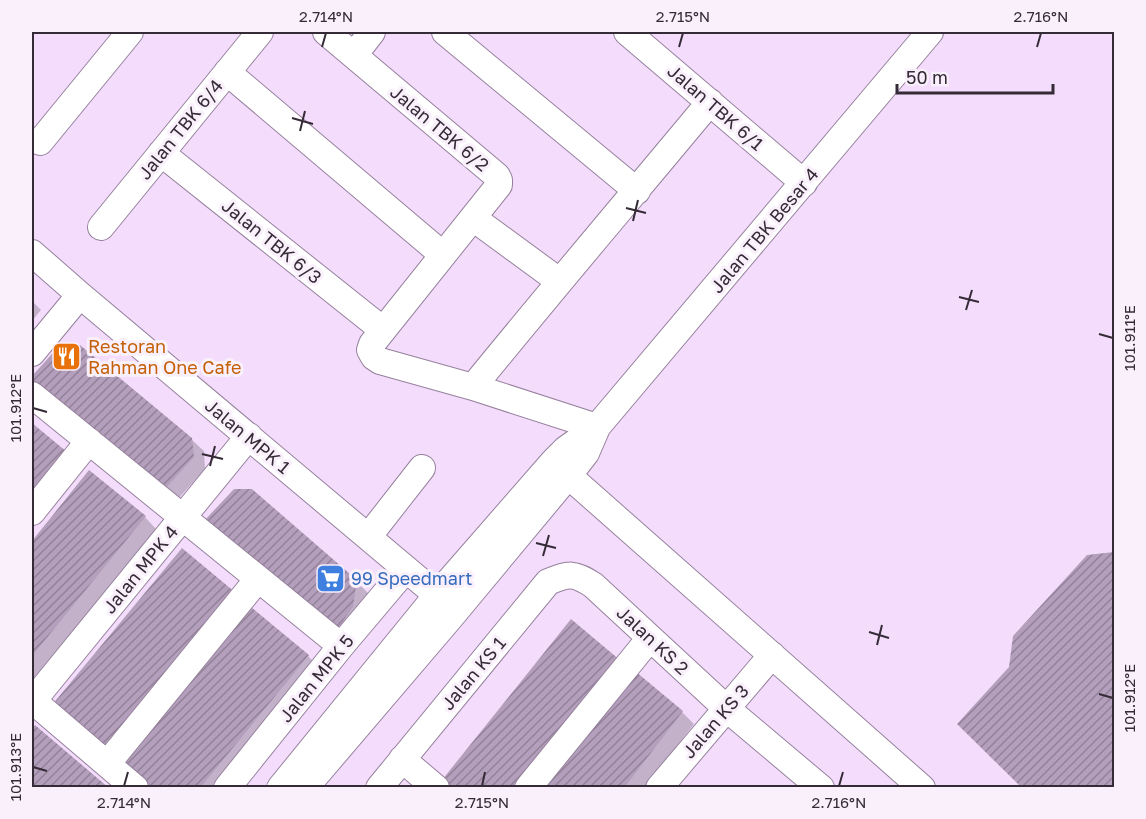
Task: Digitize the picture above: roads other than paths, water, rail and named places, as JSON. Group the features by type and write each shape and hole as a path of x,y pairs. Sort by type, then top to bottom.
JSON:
{"street":[{"path":"40,142 130,32"},
{"name":"Jalan TBK 6/4","path":"101,227 260,32"},
{"name":"Jalan TBK 6/2","path":"326,32 499,180 499,185 376,340"},
{"path":"354,55 372,32"},
{"path":"445,32 637,190"},
{"name":"Jalan TBK 6/1","path":"627,32 804,183"},
{"name":"Jalan TBK Besar 4","path":"560,469 586,453 597,427 930,32"},
{"path":"227,72 443,255"},
{"path":"473,387 710,102"},
{"name":"Jalan TBK 6/3","path":"161,153 376,340 374,357 380,361 473,387 597,427"},
{"path":"473,218 559,281"},
{"name":"Jalan MPK 1","path":"32,253 437,594"},
{"path":"32,353 80,295"},
{"path":"32,394 341,646"},
{"name":"Jalan MPK 4","path":"32,701 249,436"},
{"path":"32,512 89,441"},
{"path":"368,537 422,468"},
{"path":"280,788 437,594 560,469"},
{"path":"560,469 922,788"},
{"path":"305,788 450,618 560,469"},
{"name":"Jalan MPK 5","path":"227,788 406,569"},
{"name":"Jalan KS 2","path":"577,575 593,585 726,708 817,786"},
{"name":"Jalan KS 1","path":"379,788 548,582 562,576 577,575"},
{"path":"107,764 258,579"},
{"path":"528,788 650,638"},
{"name":"Jalan KS 3","path":"659,788 772,656"},
{"path":"32,701 135,788"},
{"path":"402,759 436,788"}],"place":[{"name":"Restoran Rahman One Cafe","path":"67,356"},
{"name":"99 Speedmart","path":"330,578"}]}
